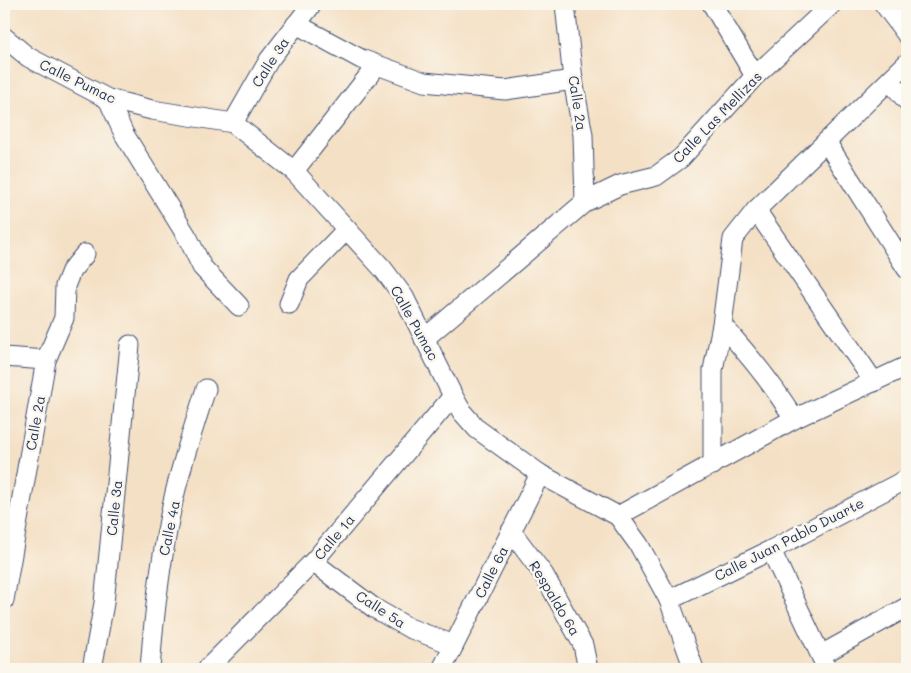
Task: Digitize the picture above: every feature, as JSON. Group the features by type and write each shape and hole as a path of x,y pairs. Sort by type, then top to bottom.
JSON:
{"street":[{"name":"Calle 3a","path":"233,123 269,60 312,4"},
{"name":"Calle 2a","path":"565,4 573,80 583,135 584,202"},
{"path":"712,4 755,76"},
{"name":"Calle Las Mellizas","path":"424,339 584,202 620,184 656,176 681,158 755,76 832,4"},
{"path":"884,4 907,35"},
{"path":"296,24 361,59 424,82 505,90 573,80"},
{"name":"Calle Pumac","path":"4,37 28,57 108,99 152,110 233,123 294,171 383,269 398,290 462,412 477,429 540,474 618,516 639,545 669,600 694,669"},
{"path":"713,465 712,370 722,325 733,240 756,210 827,143 907,63"},
{"path":"294,171 377,64"},
{"path":"890,81 907,101"},
{"path":"108,99 124,134 188,238 202,267 239,306"},
{"path":"827,143 907,269"},
{"path":"756,210 874,382"},
{"path":"289,304 298,278 347,229"},
{"name":"Calle 2a","path":"4,600 46,360 64,318 65,286 71,270 85,254"},
{"path":"722,325 744,349 780,395 794,420"},
{"name":"Calle 3a","path":"92,669 104,603 130,345"},
{"path":"4,358 46,360"},
{"path":"618,516 794,420 907,366"},
{"name":"Calle 4a","path":"150,669 154,616 166,535 185,456 206,389"},
{"name":"Calle 1a","path":"207,669 313,562 453,396"},
{"name":"Calle 6a","path":"442,669 540,474"},
{"name":"Calle Juan Pablo Duarte","path":"669,600 771,550 907,478"},
{"name":"Respaldo 6a","path":"511,531 544,575 583,645 588,669"},
{"path":"771,550 824,662 907,607"},
{"name":"Calle 5a","path":"313,562 383,613 409,628 454,645"}]}
